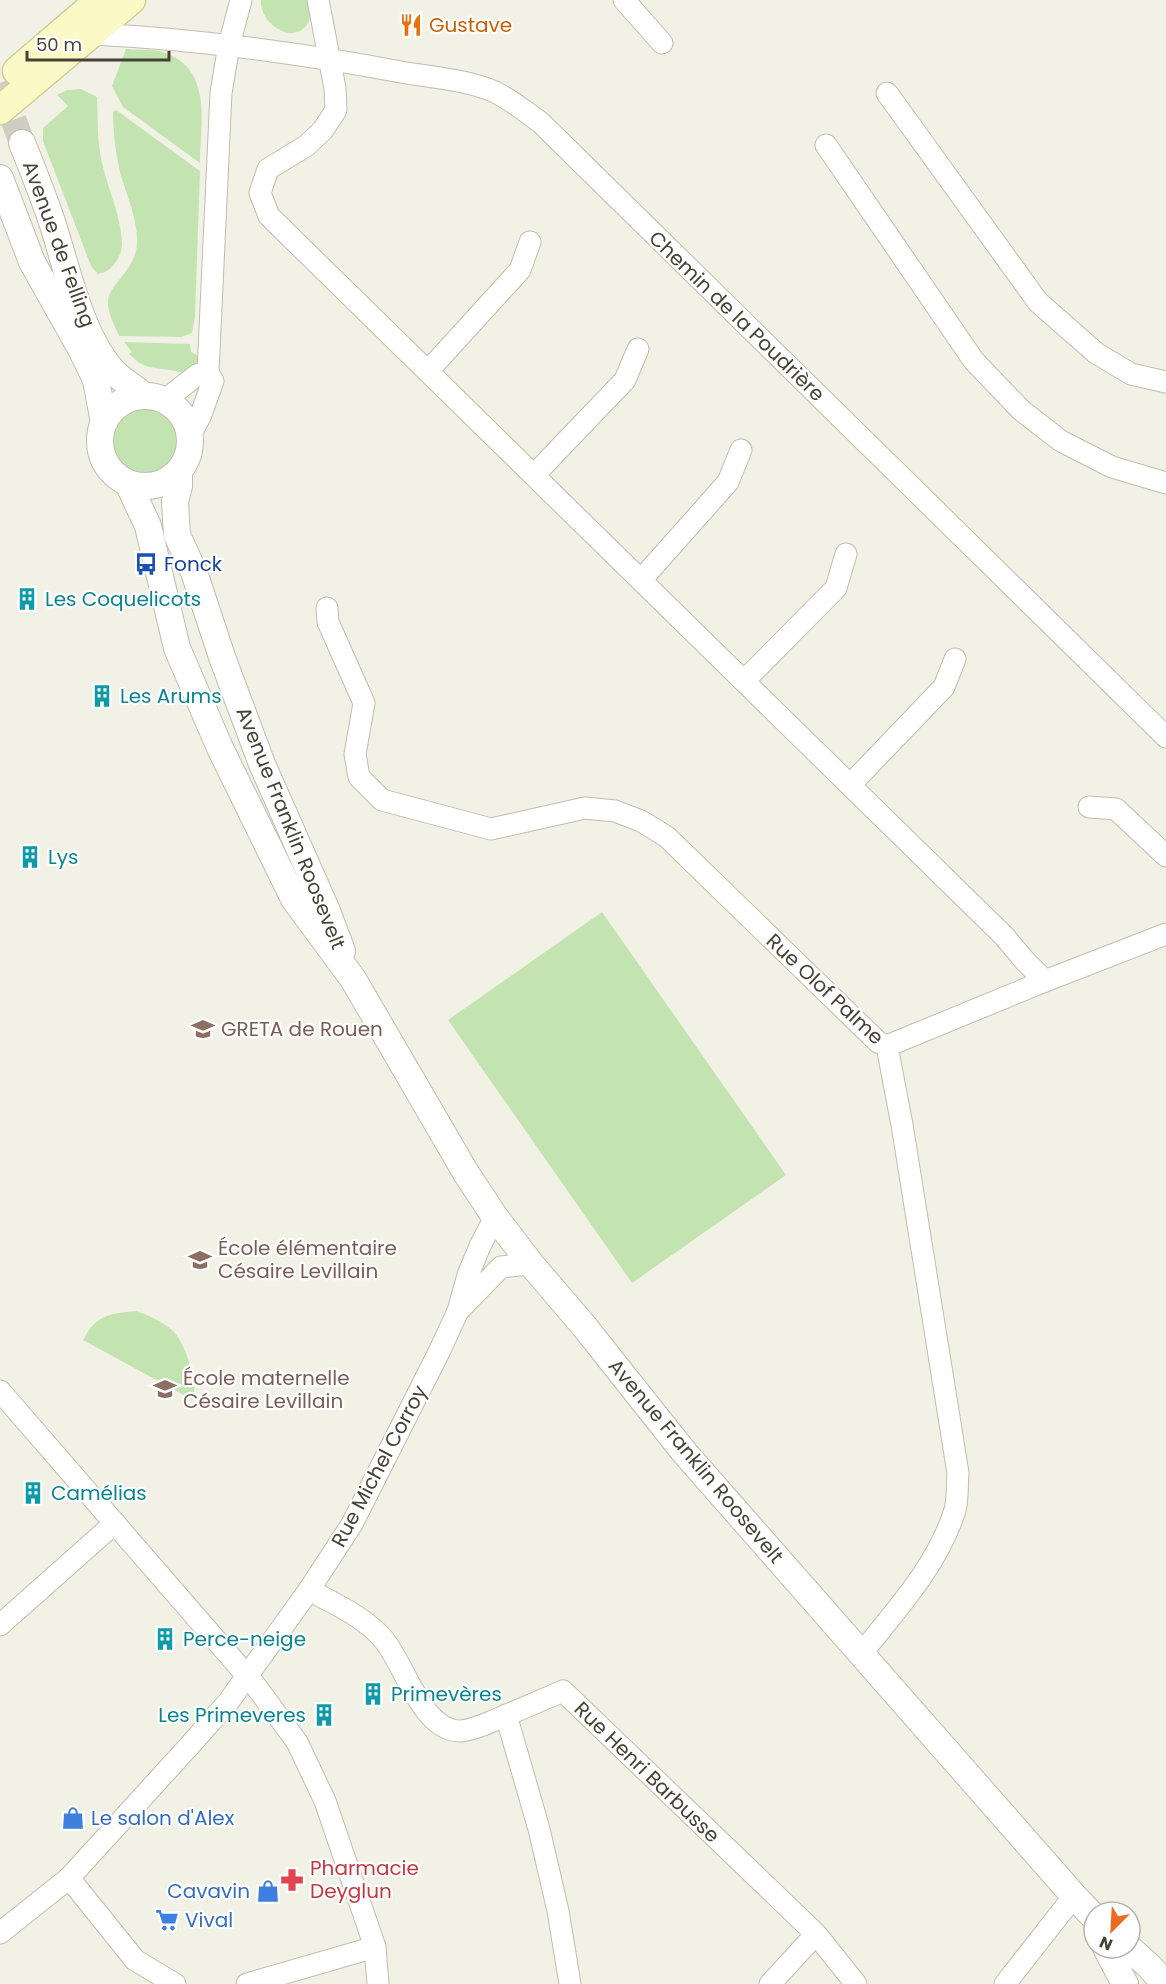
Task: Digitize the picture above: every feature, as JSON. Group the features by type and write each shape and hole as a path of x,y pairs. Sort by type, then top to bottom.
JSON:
{"main road":[{"path":"0,86 99,0"},
{"path":"0,110 131,0"}],"street":[{"path":"190,435 184,419 172,405 155,398 130,399 117,406 104,423 100,441 103,456 111,470 128,483 142,486 155,485 168,480 179,471 187,458 190,435 200,417 213,381 208,372 222,93 229,45 241,0"},
{"path":"318,0 335,88 336,111 323,130 306,146 268,169 260,193 269,216 1004,936 1045,981"},
{"path":"624,0 662,43"},
{"name":"Chemin de la Poudrière","path":"92,34 169,38 329,58 469,84 516,104 540,122 1166,737"},
{"path":"887,93 1038,302 1096,353 1131,374 1166,382"},
{"name":"Avenue de Felling","path":"22,143 50,215 71,284 89,332 113,371 155,398"},
{"path":"826,145 974,361 1021,410 1061,441 1112,467 1166,483"},
{"name":"Avenue de Felling","path":"0,178 32,262 96,380 104,423"},
{"path":"428,371 520,270 530,242"},
{"path":"534,476 624,380 638,349"},
{"path":"155,398 197,375 208,372"},
{"path":"641,580 728,483 741,450"},
{"name":"Avenue Franklin Roosevelt","path":"179,471 179,486 175,502 177,535 194,572 222,657 262,764 327,911 353,979"},
{"name":"Avenue Franklin Roosevelt","path":"128,483 148,526 177,648 219,748 294,899 353,979 466,1173 495,1217 684,1452 1082,1906"},
{"path":"744,681 836,588 846,554"},
{"name":"Rue Olof Palme","path":"327,608 328,622 364,703 355,754 359,777 382,800 491,829 585,808 615,811 641,821 667,837 878,1042 887,1046 902,1125 958,1473 955,1508 943,1541 926,1570 861,1654"},
{"path":"850,785 944,687 955,659"},
{"path":"1089,807 1116,809 1166,856"},
{"path":"887,1046 1166,934"},
{"name":"Rue Michel Corroy","path":"0,1933 69,1878 229,1701 309,1590 352,1524 458,1311 468,1275 495,1217"},
{"name":"Rue Michel Corroy","path":"458,1311 501,1267 531,1264"},
{"path":"0,1391 247,1677 297,1742 325,1801 375,1947 378,1984"},
{"path":"0,1625 115,1523"},
{"name":"Rue Henri Barbusse","path":"309,1590 358,1617 385,1641 419,1699 438,1724 460,1731 480,1726 563,1691 816,1934 856,1984"},
{"path":"506,1715 539,1829 558,1911 570,1984"},
{"path":"69,1878 135,1960 175,1984"},
{"path":"1005,1984 1082,1916"},
{"path":"771,1984 816,1934"},
{"path":"247,1984 375,1947"},
{"path":"1112,1960 1125,1984"},
{"path":"1142,1960 1165,1984"}],"green space":[{"path":"261,0 311,0 309,21 302,30 294,33 278,29 265,17"},
{"path":"126,49 159,51 176,58 188,68 196,81 200,96 202,129 200,163 123,107 112,86"},
{"path":"81,89 97,97 101,158 117,212 122,244 118,259 107,271 98,274 91,266 43,141 43,128 68,106 57,95 67,90"},
{"path":"116,110 200,171 195,317 192,333 181,337 119,336 110,314 109,295 132,262 137,244 134,218 116,152 113,112"},
{"path":"124,342 190,344 191,352 199,356 187,375 140,363 129,354 132,352"},
{"path":"145,409 163,415 171,423 177,441 171,459 163,467 145,473 127,467 119,459 113,441 119,423 127,415"},
{"path":"602,912 786,1175 632,1283 448,1020"},
{"path":"136,1311 161,1322 178,1337 193,1375 193,1400 83,1340 99,1320 118,1313"}],"tunnel":[{"path":"0,83 22,143"}],"place":[{"name":"Gustave","path":"411,25"},
{"name":"Fonck","path":"146,564"},
{"name":"Les Coquelicots","path":"27,599"},
{"name":"Les Arums","path":"102,696"},
{"name":"Lys","path":"30,857"},
{"name":"GRETA de Rouen","path":"203,1029"},
{"name":"École élémentaire Césaire Levillain","path":"200,1260"},
{"name":"École maternelle Césaire Levillain","path":"165,1389"},
{"name":"Camélias","path":"33,1493"},
{"name":"Perce-neige","path":"165,1639"},
{"name":"Primevères","path":"373,1694"},
{"name":"Les Primeveres","path":"324,1715"},
{"name":"Le salon d'Alex","path":"73,1818"},
{"name":"Pharmacie Deyglun","path":"292,1880"},
{"name":"Cavavin","path":"268,1891"},
{"name":"Vival","path":"167,1920"}]}
